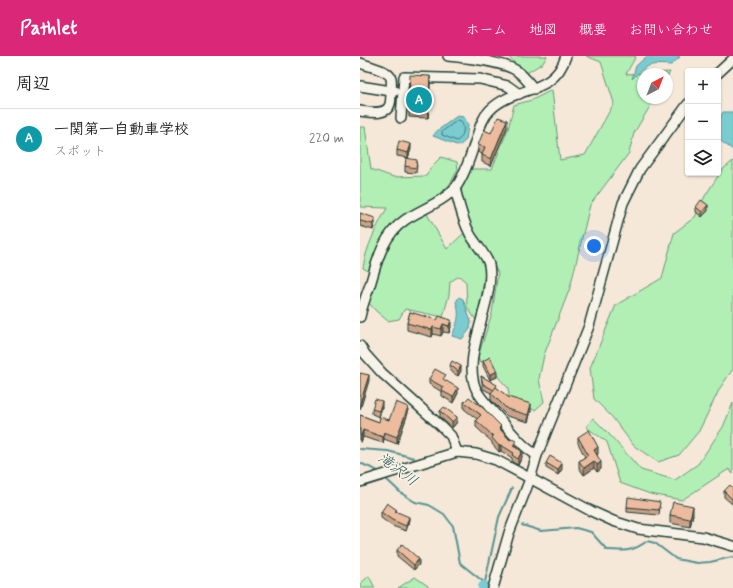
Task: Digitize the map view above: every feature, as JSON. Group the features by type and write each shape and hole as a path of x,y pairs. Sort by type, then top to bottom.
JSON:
{"street":[{"path":"448,56 484,60 510,68 517,71 534,89"},
{"path":"360,317 382,247 391,232 405,220 439,200 455,188 470,160 479,127 489,111 505,98 534,89 551,80 559,72 566,56"},
{"path":"721,70 733,59"},
{"path":"360,63 386,72 390,77 391,91 390,104 386,110 382,112 360,111"},
{"path":"401,118 404,77 480,79 508,86 519,94"},
{"path":"360,86 403,92"},
{"path":"493,588 509,533 530,479 537,455 589,326 623,203 640,169 685,108"},
{"path":"455,188 462,218 470,235 489,264 489,281 474,353 472,372 474,383 477,391 495,414 529,451 537,455"},
{"path":"362,352 382,373 451,436 457,452"},
{"path":"360,482 457,452 476,454 496,460 591,511 620,523 638,529 704,537 733,546"}],"green space":[{"path":"508,56 547,56 543,63 525,74"},
{"path":"586,56 636,56 626,74 637,74 637,104 651,104 634,133 629,153 590,205 570,288 544,355 539,379 544,402 535,410 510,403 508,388 498,377 489,360 480,362 478,357 492,313 498,273 466,217 461,191 464,177 470,169 492,169 508,129 514,105 532,100 552,90 560,160 585,155 614,103 601,62"},
{"path":"360,127 365,127 371,169 393,177 426,176 432,166 441,157 457,162 458,169 450,183 443,191 407,215 388,230 378,246 368,271 363,268 364,260 376,229 387,208 360,207"},
{"path":"733,161 733,369 720,388 699,431 679,455 658,462 634,446 612,417 594,399 590,368 616,305 662,278 674,233 695,217 705,196 718,176 721,176 722,170"},
{"path":"427,214 447,249 464,233 481,257 486,267 476,320 467,307 466,282 459,276 450,282 449,295 443,317 405,309 399,319 388,321 367,301 392,235 409,223"},
{"path":"733,403 733,474 729,469 682,500 650,494 620,483 607,442 586,427 593,418 641,470 675,480 698,464 723,427"},
{"path":"369,576 375,588 360,588 360,584"},
{"path":"415,577 428,586 428,588 398,588"}],"water":[{"path":"647,56 680,57 671,65 654,65 645,68 637,68 637,74 632,79 636,66"},
{"path":"723,112 733,112 733,150 721,141 721,116"},
{"path":"457,116 464,117 468,125 466,140 459,146 433,136 437,131"},
{"path":"459,297 463,299 471,322 470,329 462,339 452,336 458,319 456,302"}],"building":[{"path":"410,75 430,76 428,110 409,109"},
{"path":"498,117 507,120 491,159 482,155 485,147 478,145 484,130 491,133"},
{"path":"399,141 411,144 408,153 397,150"},
{"path":"406,158 417,160 416,168 405,166"},
{"path":"701,200 708,205 702,212 696,207"},
{"path":"360,213 375,218 373,224 360,221"},
{"path":"410,312 437,320 439,316 451,320 449,326 443,324 441,329 433,327 432,330 407,323"},
{"path":"490,357 497,371 490,375 483,361"},
{"path":"452,361 461,366 458,371 450,365"},
{"path":"435,369 446,375 443,379 458,388 453,397 442,391 443,387 429,379"},
{"path":"360,373 369,375 360,404"},
{"path":"481,376 497,385 494,390 483,384"},
{"path":"496,387 508,397 531,404 528,415 507,409 491,393"},
{"path":"469,397 482,407 501,426 499,428 510,440 512,439 516,441 513,446 522,451 518,459 512,455 514,453 501,445 499,446 492,438 493,436 476,420 481,415 464,402"},
{"path":"375,399 382,401 379,411 372,409"},
{"path":"396,402 408,407 397,437 384,432 383,437 363,430 361,436 360,435 360,415 379,422 380,417 389,420"},
{"path":"444,407 457,417 452,422 440,411"},
{"path":"589,430 598,447 594,450 601,462 597,465 594,461 584,468 579,461 588,455 578,437"},
{"path":"550,456 562,463 558,470 546,463"},
{"path":"730,485 733,488 732,499 724,491"},
{"path":"628,497 660,502 659,510 627,507"},
{"path":"673,502 693,506 690,519 670,515"},
{"path":"387,503 397,510 395,511 409,517 406,526 392,520 381,512"},
{"path":"402,544 419,559 414,565 397,550"}],"waterway":[{"path":"360,449 388,451 414,458"},
{"name":"滝沢川","path":"360,463 376,470 379,473"},
{"name":"滝沢川","path":"384,477 401,493 415,502 429,505 444,514 453,526 460,563 485,583 484,588"},
{"path":"485,582 499,517 512,488"},
{"path":"522,525 541,531 576,528 591,532 607,550 628,550 642,545 647,541 655,543 676,559 697,563 733,558"}],"place":[{"name":"一関第一自動車学校","path":"419,100"}]}
